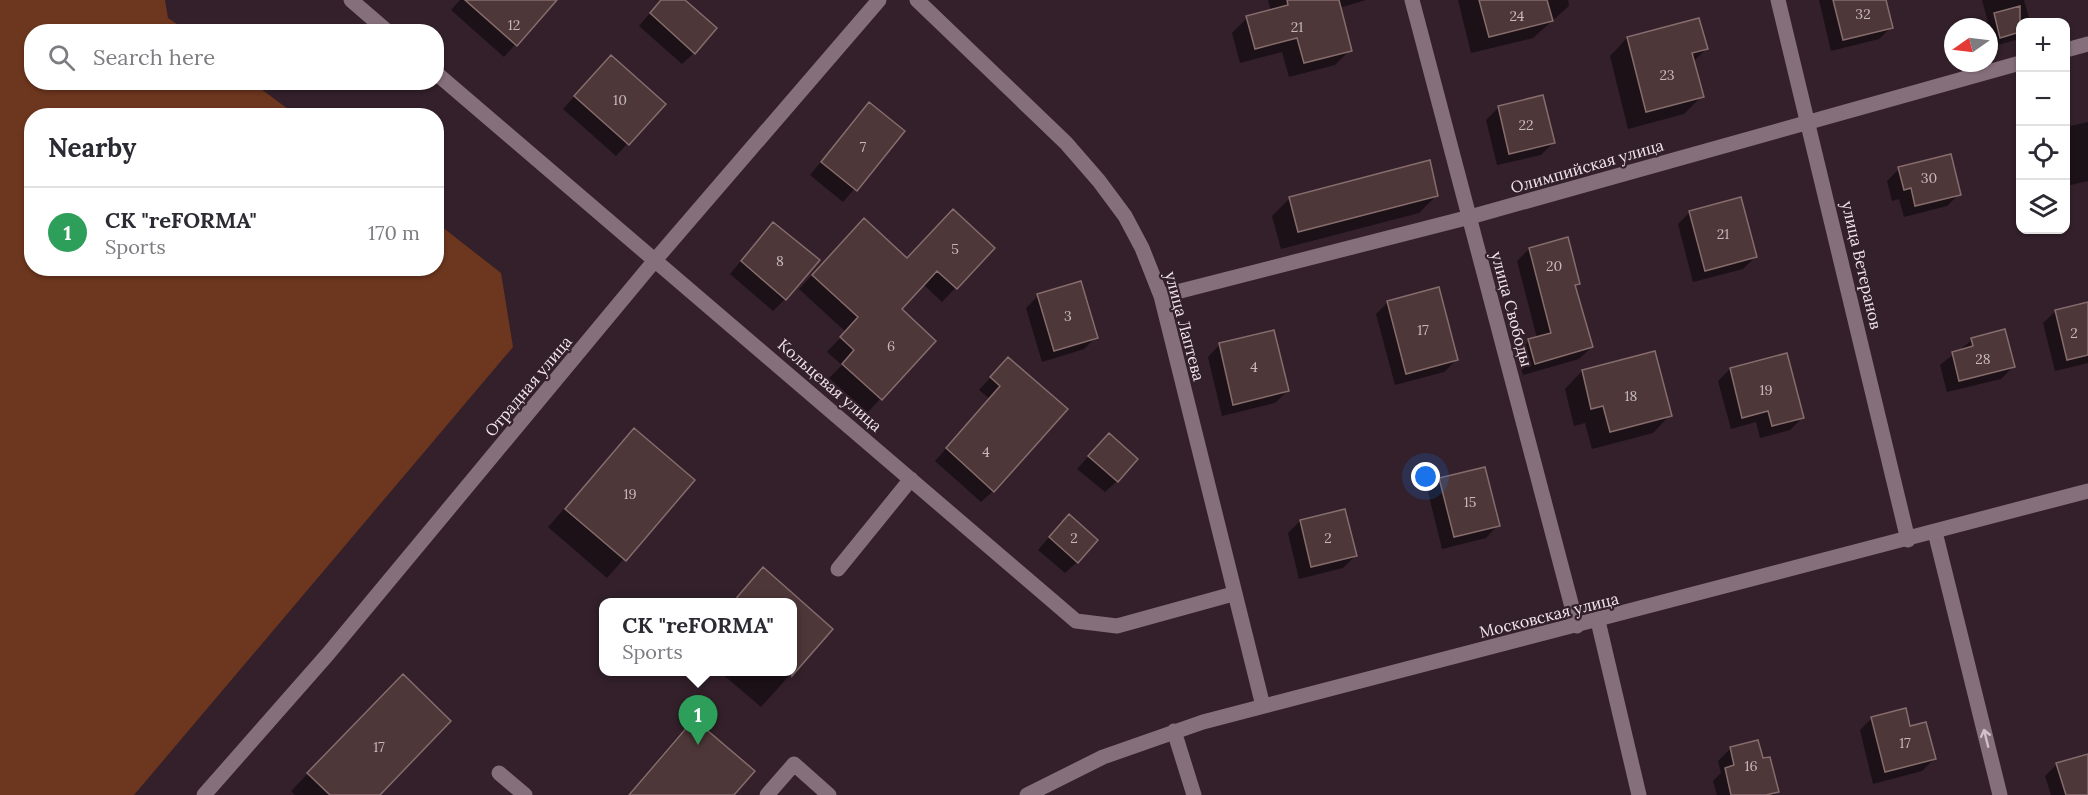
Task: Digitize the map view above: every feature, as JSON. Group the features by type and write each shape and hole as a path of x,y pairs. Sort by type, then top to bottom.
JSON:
{"street":[{"path":"351,0 379,24"},
{"name":"улица Лаптева","path":"917,0 1066,143 1125,216 1142,248 1161,296 1233,594 1263,706"},
{"name":"улица Свободы","path":"1412,0 1576,626"},
{"name":"улица Ветеранов","path":"1778,0 1810,123 1908,540"},
{"name":"Отрадная улица","path":"204,795 328,654 870,3"},
{"path":"2070,49 2088,44"},
{"name":"Олимпийская улица","path":"1161,296 1470,217 2016,64"},
{"name":"Кольцевая улица","path":"444,80 1076,621 1117,626 1233,594"},
{"path":"838,569 911,478"},
{"name":"Московская улица","path":"1027,795 1103,757 1174,731 2088,491"},
{"path":"1935,532 2000,795"},
{"path":"1598,621 1639,795"},
{"path":"1174,731 1194,795"},
{"path":"766,795 795,764 823,793"},
{"path":"499,773 525,795"}],"shaded area":[{"path":"0,0 165,0 168,18 177,24 24,24 24,90 262,90 287,108 24,108 24,276 444,276 444,228 501,273 513,347 134,795 0,795"}],"building":[{"path":"465,0 557,0 517,46"},
{"path":"661,0 685,0 717,28 695,54 650,13"},
{"path":"1287,0 1339,0 1352,51 1304,63 1297,38 1255,49 1246,16 1288,5"},
{"path":"1479,0 1547,0 1553,21 1489,37"},
{"path":"1833,0 1886,0 1893,28 1843,40"},
{"path":"2020,6 2020,18 2016,18 2016,33 2000,38 1998,18 1995,18 1994,13"},
{"path":"1699,18 1708,49 1692,53 1704,97 1646,112 1627,37"},
{"path":"611,55 666,104 629,145 574,96"},
{"path":"1543,95 1555,143 1509,154 1498,106"},
{"path":"869,102 905,131 857,191 821,162"},
{"path":"1951,154 1961,195 1915,206 1911,188 1904,190 1898,167"},
{"path":"1430,160 1438,196 1298,232 1289,197"},
{"path":"1741,197 1757,257 1705,271 1689,211"},
{"path":"953,209 995,248 957,289 937,271 902,309 936,341 882,400 842,364 854,350 840,337 858,317 812,275 864,218 907,258"},
{"path":"773,222 820,260 786,300 741,261"},
{"path":"1568,237 1580,284 1575,285 1593,347 1535,364 1528,339 1551,333 1529,248"},
{"path":"1081,281 1098,338 1054,351 1037,294"},
{"path":"1439,287 1458,360 1406,374 1387,301"},
{"path":"2088,302 2088,355 2067,360 2055,310"},
{"path":"2005,329 2015,367 1959,381 1952,352 1973,346 1971,338"},
{"path":"1274,330 1289,391 1233,405 1219,343"},
{"path":"1655,351 1672,416 1610,432 1603,406 1591,409 1582,370"},
{"path":"1787,353 1804,418 1772,426 1768,411 1742,418 1730,368"},
{"path":"1008,357 1068,409 994,492 946,448 1000,386 990,377"},
{"path":"634,428 695,480 626,561 565,509"},
{"path":"1109,433 1138,459 1118,482 1088,456"},
{"path":"1485,467 1500,526 1454,537 1439,478"},
{"path":"1345,509 1357,556 1311,567 1300,520"},
{"path":"1069,514 1098,540 1078,563 1049,537"},
{"path":"763,567 833,629 797,670 797,598 736,598"},
{"path":"403,674 451,721 380,795 330,795 307,773"},
{"path":"1906,708 1910,726 1926,722 1936,759 1885,772 1871,717"},
{"path":"694,719 755,771 734,795 629,795"},
{"path":"1758,740 1763,758 1770,757 1779,792 1766,795 1731,795 1725,768 1734,765 1730,747"},
{"path":"2088,754 2088,795 2066,795 2056,763"}],"place":[{"name":"СК \"reFORMA\"","path":"698,745"}]}
